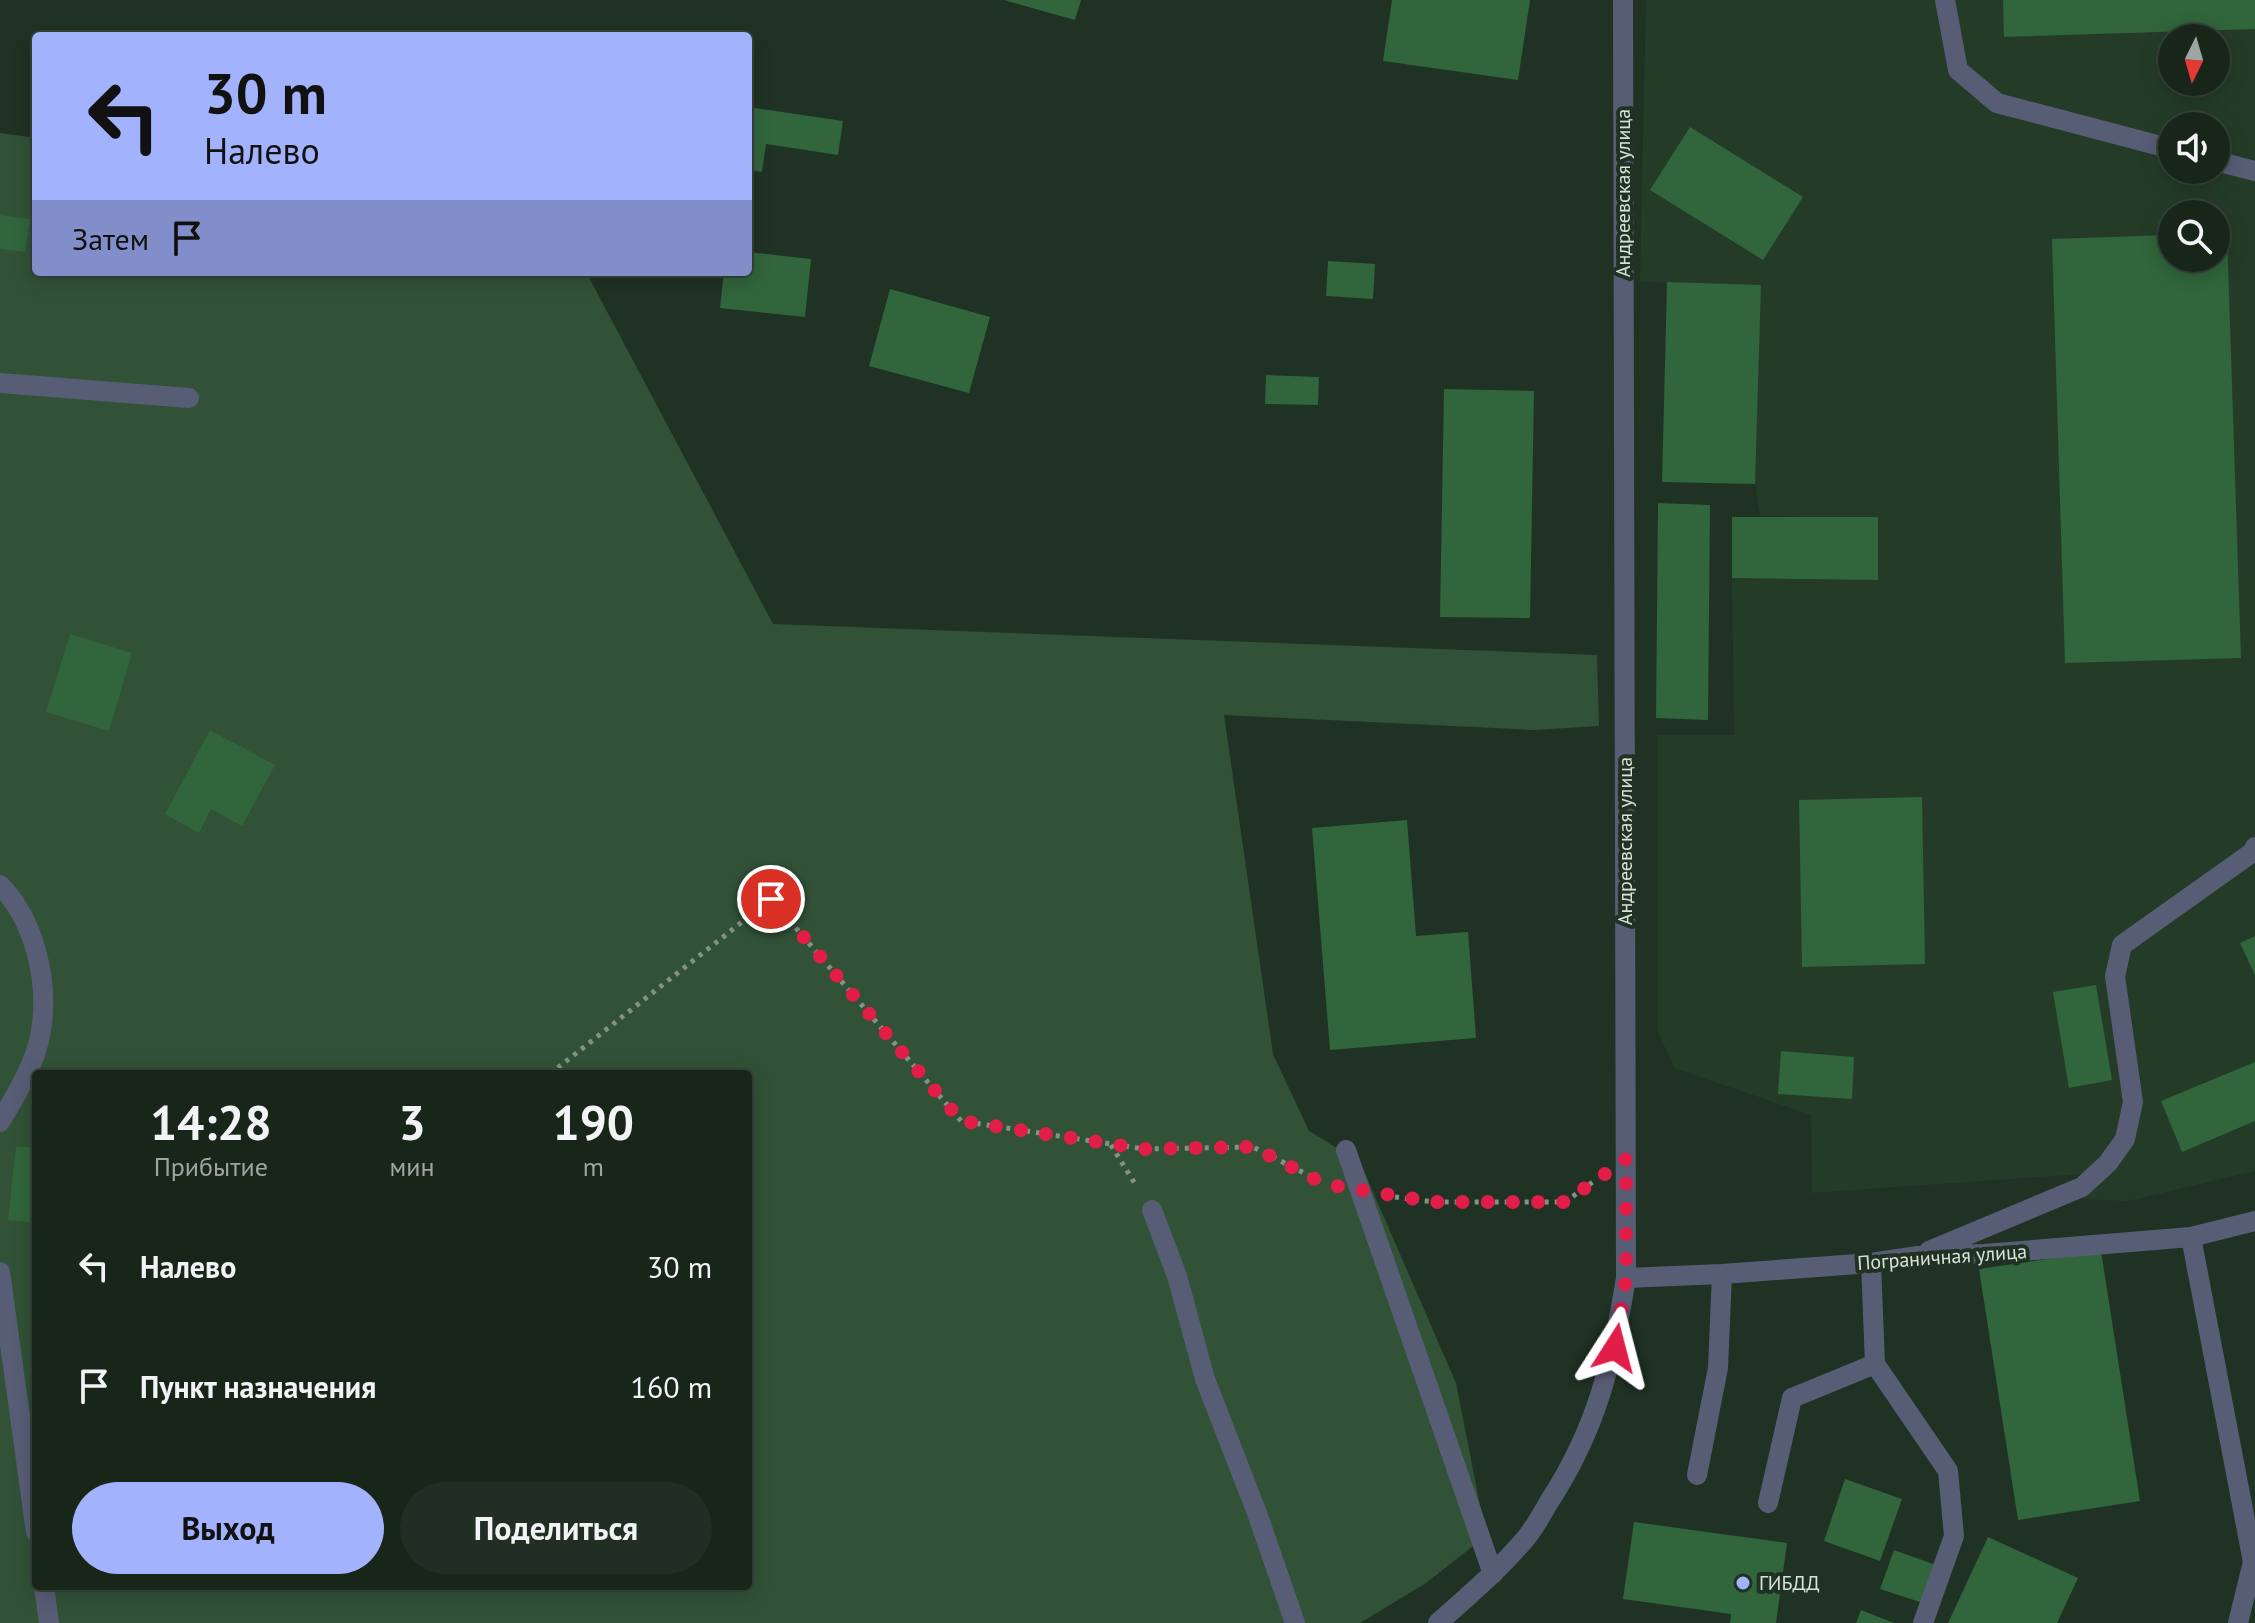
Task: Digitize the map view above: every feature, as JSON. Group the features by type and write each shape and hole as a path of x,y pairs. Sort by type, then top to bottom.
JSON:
{"street":[{"name":"Андреевская улица","path":"1438,1623 1493,1574 1528,1536 1572,1467 1596,1413 1615,1348 1626,1278 1623,0"},
{"path":"1945,0 1958,70 1997,103 2158,145"},
{"path":"2230,165 2255,171"},
{"path":"0,383 189,398"},
{"path":"1918,1256 2082,1187 2108,1163 2125,1139 2133,1102 2115,976 2122,945 2253,852 2255,847"},
{"path":"0,885 15,900 34,942 42,993 41,1031 27,1074 0,1122"},
{"path":"1346,1150 1493,1574"},
{"path":"1152,1210 1177,1276 1205,1379 1257,1513 1295,1623"},
{"name":"Пограничная улица","path":"1626,1278 1722,1274 1871,1263 1918,1256 1985,1254 2191,1237 2255,1221"},
{"path":"2191,1237 2254,1562 2238,1623"},
{"path":"1871,1263 1875,1364 1948,1471 1954,1536 1923,1623"},
{"path":"0,1272 32,1503"},
{"path":"1697,1475 1718,1368 1722,1274"},
{"path":"1768,1503 1792,1398 1875,1364"},
{"path":"45,1590 49,1623"}],"path":[{"path":"555,1070 771,899 961,1121 1144,1149 1253,1147 1324,1184 1434,1202 1565,1202 1626,1159"},
{"path":"1110,1144 1152,1210"}],"shaded area":[{"path":"1646,0 2255,0 2255,1171 2128,1201 2082,1199 2081,1174 1812,1193 1811,1115 1674,1068 1658,1031 1658,735 1734,735 1732,578 1877,580 1878,518 1760,516 1755,484 1760,285 1640,282"},
{"path":"0,133 32,137 32,276 588,276 773,624 1597,655 1599,726 1534,730 1224,715 1273,1054 1309,1131 1360,1162 1456,1383 1486,1536 1426,1583 1360,1623 0,1623"}],"building":[{"path":"1004,0 1081,0 1075,20"},
{"path":"1392,0 1530,0 1518,80 1383,61"},
{"path":"2003,0 2255,0 2255,29 2230,30 2230,24 2158,24 2158,32 2004,37"},
{"path":"752,108 843,121 838,155 766,144 762,172 752,171"},
{"path":"1690,127 1803,197 1763,260 1650,190"},
{"path":"0,215 30,219 25,252 0,249"},
{"path":"2158,235 2158,272 2228,272 2241,658 2065,663 2052,239"},
{"path":"752,252 811,259 805,317 720,308 724,276 752,276"},
{"path":"1328,261 1375,264 1373,299 1326,296"},
{"path":"1667,282 1761,285 1755,484 1662,482"},
{"path":"890,289 990,317 969,393 869,366"},
{"path":"1266,375 1319,377 1318,405 1265,404"},
{"path":"1444,389 1534,391 1530,618 1440,617"},
{"path":"1658,503 1710,505 1708,720 1656,718"},
{"path":"1732,517 1878,517 1878,580 1732,578"},
{"path":"70,634 132,653 109,731 46,712"},
{"path":"210,730 275,765 242,826 211,809 199,833 165,814"},
{"path":"1922,797 1925,964 1802,967 1799,800"},
{"path":"1407,820 1416,936 1468,932 1476,1038 1330,1050 1312,828"},
{"path":"2255,936 2255,975 2240,943"},
{"path":"2096,985 2112,1080 2069,1088 2053,992"},
{"path":"1781,1051 1854,1057 1852,1099 1778,1094"},
{"path":"2255,1062 2255,1121 2182,1152 2161,1101"},
{"path":"16,1146 32,1148 32,1223 8,1220"},
{"path":"2101,1251 2140,1501 2018,1520 1979,1269"},
{"path":"1845,1479 1902,1499 1880,1561 1824,1541"},
{"path":"1634,1522 1787,1543 1776,1623 1730,1623 1731,1614 1623,1599"},
{"path":"1988,1537 2078,1578 2057,1623 1948,1623"},
{"path":"1894,1550 1936,1565 1923,1603 1880,1589"},
{"path":"1861,1610 1894,1623 1856,1623"}],"place":[{"name":"ГИБДД","path":"1743,1583"}],"route":[{"path":"771,899 961,1121 1144,1149 1253,1147 1324,1184 1434,1202 1565,1202 1626,1159 1626,1278 1615,1348"}]}
